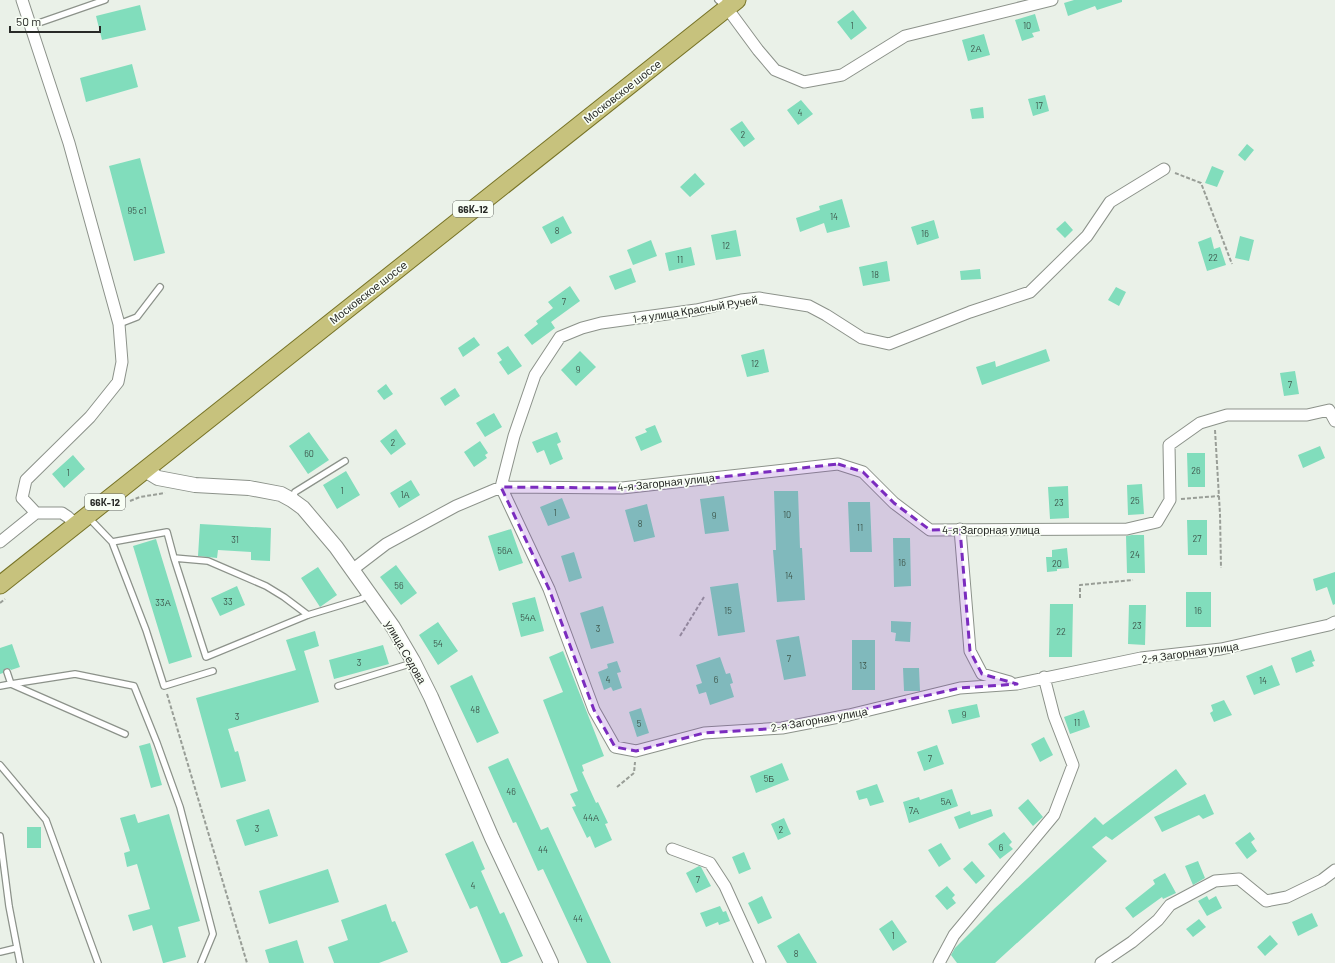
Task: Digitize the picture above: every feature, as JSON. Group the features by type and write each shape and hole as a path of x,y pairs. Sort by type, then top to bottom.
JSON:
{"main road":[{"name":"Московское шоссе","path":"3,592 82,521 727,3"}],"street":[{"path":"22,0 69,143 119,324 122,362 118,382 90,417 26,480 22,498 36,513"},
{"path":"727,3 758,50 776,70 804,82 842,75 905,36 1052,0"},
{"name":"1-я улица Красный Ручей","path":"501,487 514,436 535,375 560,337 582,328 601,323 696,310 741,300 759,298 809,306 862,338 889,344 970,312 1030,292 1088,236 1110,202 1164,169"},
{"path":"1170,500 1169,445 1200,423 1227,415 1307,415 1329,410 1335,421"},
{"name":"4-я Загорная улица","path":"352,570 386,544 456,506 501,487 622,488 838,464 863,472 894,503 930,530 1127,529 1157,522 1170,500"},
{"name":"улица Седова","path":"146,470 158,478 195,484 249,488 280,494 303,508 336,547 393,627 413,661 431,697 492,838 550,963"},
{"path":"501,487 549,589 594,710 615,747 636,751"},
{"path":"0,542 36,513 62,513 68,517 82,521"},
{"path":"960,529 970,651 982,674 1017,684"},
{"name":"2-я Загорная улица","path":"636,751 704,733 782,728 849,715 960,688 1017,684 1141,658 1221,649 1329,625 1335,622"},
{"path":"939,963 954,935 1054,815 1073,765 1054,716 1044,678"},
{"path":"672,849 710,864 725,886 760,963"},
{"path":"1101,963 1132,942 1158,920 1170,905 1215,881 1239,879 1266,900 1286,896 1322,880 1335,870"}],"lane":[{"path":"30,26 105,0"},
{"path":"119,324 137,317 160,286"},
{"path":"292,500 295,492 344,461"},
{"path":"82,521 112,542 146,630 164,686 213,671"},
{"path":"112,542 167,532 206,657 308,615 361,599 369,594"},
{"path":"174,558 208,562 266,586 308,615"},
{"path":"338,686 406,666 413,661"},
{"path":"7,672 11,684 125,734"},
{"path":"0,686 75,674 134,686 157,743 180,807 213,934 201,963"},
{"path":"0,765 46,820 98,963"},
{"path":"0,836 9,906 20,963"},
{"path":"0,952 17,948"}],"path":[{"path":"1164,169 1201,183 1232,264"},
{"path":"1215,418 1221,568"},
{"path":"129,502 140,497 166,493"},
{"path":"1170,500 1219,496"},
{"path":"1080,598 1080,585 1133,580"},
{"path":"0,603 3,592"},
{"path":"680,636 704,596"},
{"path":"164,686 247,963"},
{"path":"617,787 634,773 636,751"}],"highlighted area":[{"path":"838,464 863,472 894,503 930,530 960,529 970,651 982,674 1017,684 960,688 782,728 704,733 636,751 615,747 594,710 549,589 501,487 622,488"}],"building":[{"path":"1074,0 1122,0 1122,2 1097,10 1095,6 1068,16 1064,3"},
{"path":"140,5 146,30 102,40 96,16"},
{"path":"853,10 867,28 851,40 837,22"},
{"path":"1035,14 1040,31 1032,33 1034,37 1022,41 1015,20"},
{"path":"984,34 990,55 968,61 962,40"},
{"path":"132,64 138,87 86,102 80,78"},
{"path":"1045,95 1049,111 1033,116 1028,99"},
{"path":"801,100 813,114 798,125 787,110"},
{"path":"983,107 984,118 972,119 970,109"},
{"path":"742,121 755,139 744,147 730,129"},
{"path":"1247,144 1254,150 1245,161 1238,155"},
{"path":"140,158 165,253 134,261 109,166"},
{"path":"1212,166 1224,171 1217,187 1205,183"},
{"path":"695,173 705,184 690,197 680,187"},
{"path":"842,199 850,227 827,233 824,223 800,232 796,218 820,210 819,206"},
{"path":"563,216 572,233 551,244 542,227"},
{"path":"934,220 939,238 917,245 911,227"},
{"path":"1065,221 1073,230 1065,238 1056,229"},
{"path":"736,230 741,256 716,260 711,235"},
{"path":"1240,236 1254,240 1249,261 1235,258"},
{"path":"1211,237 1214,249 1220,247 1226,265 1207,271 1198,242"},
{"path":"651,240 657,256 633,265 627,250"},
{"path":"691,247 695,265 669,271 665,253"},
{"path":"887,261 890,281 863,286 859,267"},
{"path":"631,268 636,282 615,290 609,276"},
{"path":"980,269 981,279 961,280 960,271"},
{"path":"570,286 580,301 551,322 555,328 532,345 524,335 538,324 536,321 553,308 548,302"},
{"path":"1116,287 1126,292 1119,306 1108,300"},
{"path":"474,337 480,345 463,357 458,348"},
{"path":"508,346 522,366 508,375 499,362 502,360 497,353"},
{"path":"764,349 769,372 747,377 741,355"},
{"path":"1046,349 1050,361 982,385 976,367 995,361 996,367"},
{"path":"580,351 596,367 576,386 561,370"},
{"path":"1295,371 1299,394 1284,396 1280,373"},
{"path":"386,384 393,394 384,400 377,391"},
{"path":"455,388 460,396 445,406 440,398"},
{"path":"494,413 502,427 485,437 476,423"},
{"path":"655,425 662,442 641,451 635,437 647,432 645,429"},
{"path":"396,429 406,444 391,455 380,441"},
{"path":"309,432 329,460 308,474 289,446"},
{"path":"557,432 561,442 557,444 563,459 550,465 544,450 537,453 532,442"},
{"path":"480,441 488,453 485,455 487,458 474,467 464,452"},
{"path":"1320,446 1325,458 1303,468 1298,455"},
{"path":"1187,453 1205,453 1205,487 1188,487"},
{"path":"73,455 85,469 64,488 52,474"},
{"path":"346,471 360,495 337,509 323,485"},
{"path":"411,480 420,495 399,508 390,493"},
{"path":"1142,484 1144,514 1128,515 1127,485"},
{"path":"1068,486 1069,518 1050,519 1048,487"},
{"path":"774,491 798,491 800,548 802,548 805,600 777,602 773,550 776,550"},
{"path":"724,496 729,531 705,534 700,499"},
{"path":"562,498 570,518 548,526 540,507"},
{"path":"848,502 870,502 872,552 850,552"},
{"path":"647,504 655,537 634,542 625,510"},
{"path":"1187,520 1207,520 1207,555 1188,555"},
{"path":"200,524 271,528 270,561 251,560 251,552 218,550 217,558 198,556"},
{"path":"511,529 523,563 499,571 488,536"},
{"path":"1144,535 1145,573 1127,573 1126,536"},
{"path":"893,538 910,538 911,586 894,587"},
{"path":"156,539 192,657 169,664 133,546"},
{"path":"1067,548 1069,568 1047,572 1046,557 1052,557 1052,550"},
{"path":"574,552 582,578 569,582 561,556"},
{"path":"396,565 417,593 401,605 380,577"},
{"path":"318,567 337,595 320,607 301,578"},
{"path":"1335,572 1335,604 1333,605 1327,587 1316,591 1313,579"},
{"path":"738,583 745,632 718,636 710,587"},
{"path":"237,586 245,605 220,616 211,598"},
{"path":"1186,592 1211,592 1211,627 1186,627"},
{"path":"535,597 544,631 521,637 512,603"},
{"path":"1050,604 1073,604 1072,657 1049,657"},
{"path":"1129,605 1146,605 1145,645 1128,644"},
{"path":"603,606 614,643 591,649 580,613"},
{"path":"891,621 911,622 910,642 895,641 896,633 891,632"},
{"path":"438,622 458,651 438,665 419,635"},
{"path":"315,631 319,646 304,651 319,702 228,729 235,752 238,751 246,781 221,788 196,698 296,670 286,640"},
{"path":"799,636 806,676 784,680 776,640"},
{"path":"852,640 875,640 875,690 852,690"},
{"path":"12,644 20,667 11,670 6,668 3,673 0,674 0,648"},
{"path":"383,645 389,664 334,679 329,660"},
{"path":"1311,650 1315,661 1312,662 1314,666 1296,673 1291,658"},
{"path":"563,651 604,756 582,765 584,771 582,772 596,803 598,802 608,823 605,824 612,840 595,848 590,836 587,838 572,807 576,806 570,794 578,791 543,700 563,692 549,657"},
{"path":"720,657 726,674 730,673 733,683 730,684 734,697 710,705 706,692 699,694 696,685 702,683 696,665"},
{"path":"617,661 621,672 617,673 622,688 613,691 611,687 604,690 598,672 608,668 607,664"},
{"path":"1272,665 1280,685 1254,695 1246,676"},
{"path":"903,668 919,668 920,691 904,691"},
{"path":"472,675 499,733 477,743 450,686"},
{"path":"1224,700 1232,715 1214,722 1210,713 1213,711 1211,705"},
{"path":"977,704 980,717 952,724 948,710"},
{"path":"641,708 649,733 637,737 629,712"},
{"path":"1084,710 1090,727 1070,734 1064,717"},
{"path":"1044,737 1053,755 1040,762 1031,744"},
{"path":"150,743 162,785 151,788 139,746"},
{"path":"937,745 944,764 924,771 917,752"},
{"path":"508,758 541,830 548,827 611,963 587,963 543,869 538,871 516,822 513,823 488,767"},
{"path":"782,763 789,780 756,793 750,776"},
{"path":"1176,769 1187,784 1112,840 1106,836 1092,847 1107,861 995,963 957,963 951,955 955,948 995,908 1095,817 1103,825"},
{"path":"877,784 884,802 870,806 867,798 859,800 856,791"},
{"path":"952,789 958,806 909,823 903,802 919,797 920,800"},
{"path":"1205,794 1214,814 1203,819 1199,815 1162,832 1154,817"},
{"path":"1028,799 1043,817 1033,826 1018,808"},
{"path":"269,809 278,836 245,846 236,820"},
{"path":"991,809 993,816 959,829 954,817 970,811 971,815"},
{"path":"135,814 138,823 169,814 200,921 178,927 186,957 163,963 152,925 133,931 128,915 150,909 137,864 127,867 124,853 130,851 120,818"},
{"path":"784,818 791,834 778,840 771,824"},
{"path":"27,827 41,827 41,848 27,848"},
{"path":"1004,832 1012,842 1009,845 1013,849 1000,859 988,844"},
{"path":"1250,832 1255,839 1251,842 1257,851 1247,859 1235,843"},
{"path":"473,841 485,869 481,871 500,914 504,912 523,956 507,963 501,963 477,906 470,909 445,854"},
{"path":"941,843 951,859 939,867 928,850"},
{"path":"744,852 751,869 739,874 732,857"},
{"path":"972,861 985,876 976,884 963,869"},
{"path":"1198,861 1205,878 1193,885 1185,866"},
{"path":"699,866 701,867 711,886 696,893 686,873"},
{"path":"328,869 339,902 269,924 259,891"},
{"path":"1165,873 1176,893 1163,899 1162,897 1133,918 1125,908 1155,884 1153,880"},
{"path":"947,886 955,895 952,898 956,903 947,910 935,896"},
{"path":"762,896 772,918 758,924 748,903"},
{"path":"1207,896 1209,900 1216,896 1222,908 1207,916 1198,901"},
{"path":"386,904 392,922 395,921 408,952 379,963 334,963 328,947 348,940 341,920"},
{"path":"720,906 723,912 726,911 730,921 719,925 718,922 706,927 700,913"},
{"path":"1312,913 1318,926 1298,936 1292,922"},
{"path":"1199,919 1206,927 1193,937 1186,929"},
{"path":"892,920 907,942 893,951 879,929"},
{"path":"799,933 817,963 787,963 777,946"},
{"path":"1270,935 1278,944 1265,956 1257,947"},
{"path":"297,940 304,963 269,963 265,950"}]}
